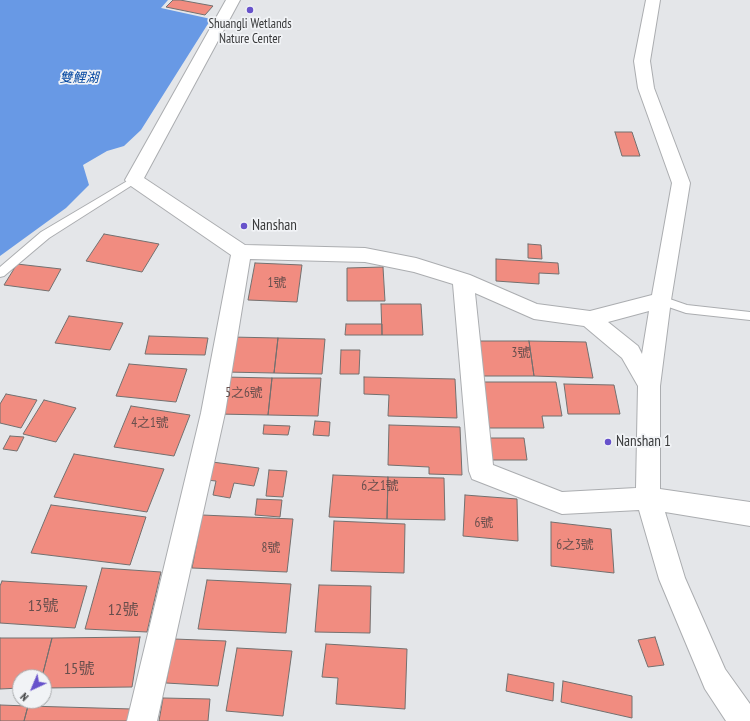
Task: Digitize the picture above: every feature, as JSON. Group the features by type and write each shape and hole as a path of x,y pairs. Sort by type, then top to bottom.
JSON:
{"street":[{"path":"233,0 134,180 241,252 365,255 416,265 463,280 534,311 590,319 661,300"},
{"path":"653,0 642,62 646,88 681,183 661,300 649,386 648,498 672,579 715,679 744,721"},
{"path":"142,721 212,413 241,252"},
{"path":"463,280 482,471 562,503 648,498 750,514"},
{"path":"590,319 630,352 649,386"}],"lane":[{"path":"0,272 45,235 134,180"},
{"path":"661,300 686,308 750,316"}],"water":[{"name":"雙鯉湖","path":"0,0 168,0 161,8 211,19 141,130 124,146 107,151 83,165 89,185 66,208 0,256"}],"building":[{"path":"173,0 213,6 205,15 166,7"},
{"path":"615,132 632,132 640,156 622,156"},
{"path":"104,234 159,244 142,272 86,261"},
{"path":"528,244 541,245 542,259 528,258"},
{"path":"496,259 558,263 559,274 539,273 539,284 496,281"},
{"path":"255,263 302,265 297,302 248,300"},
{"path":"17,264 61,269 49,291 4,285"},
{"path":"383,267 385,301 347,301 347,268"},
{"path":"381,304 421,304 423,335 382,335"},
{"path":"69,316 123,323 110,350 55,343"},
{"path":"346,324 382,324 382,335 345,335"},
{"path":"149,336 208,338 205,355 145,354"},
{"path":"231,337 278,338 274,373 225,372"},
{"path":"278,338 325,339 322,374 274,373"},
{"path":"476,341 529,341 534,376 480,376"},
{"path":"529,341 586,342 593,378 534,376"},
{"path":"341,350 360,350 359,374 340,374"},
{"path":"129,364 187,369 176,402 116,396"},
{"path":"224,377 272,378 268,415 217,414"},
{"path":"364,377 455,379 457,418 388,416 389,395 364,394"},
{"path":"272,378 321,378 318,416 268,415"},
{"path":"478,382 556,382 562,416 542,416 544,428 483,428"},
{"path":"564,384 614,385 620,414 568,414"},
{"path":"6,394 37,400 21,428 0,423 0,404"},
{"path":"44,400 76,408 56,442 23,434"},
{"path":"131,406 190,415 174,456 114,447"},
{"path":"315,421 330,422 329,436 313,435"},
{"path":"264,425 290,426 288,435 263,434"},
{"path":"389,425 460,427 462,475 429,474 429,467 388,465"},
{"path":"10,436 24,437 17,451 3,449"},
{"path":"484,438 524,438 527,460 486,460"},
{"path":"74,454 164,469 147,512 54,497"},
{"path":"212,462 259,468 254,486 234,483 230,498 213,495 216,481 206,480"},
{"path":"269,470 287,471 283,497 266,496"},
{"path":"333,475 388,477 387,519 329,517"},
{"path":"388,477 444,478 445,520 387,519"},
{"path":"465,495 517,499 518,541 463,536"},
{"path":"257,499 282,500 280,517 255,515"},
{"path":"51,505 146,517 130,565 31,553"},
{"path":"202,515 293,519 287,572 192,568"},
{"path":"334,521 405,524 404,573 331,571"},
{"path":"551,522 611,529 614,573 551,566"},
{"path":"102,568 161,572 147,632 85,629"},
{"path":"207,580 291,584 286,633 198,629"},
{"path":"2,581 87,586 75,628 0,623 0,586"},
{"path":"319,585 371,586 370,633 315,632"},
{"path":"140,637 132,687 52,688 52,669 44,669 52,638"},
{"path":"655,637 664,665 648,667 638,640"},
{"path":"0,638 52,638 44,669 12,669 12,688 0,689"},
{"path":"174,639 226,641 218,686 166,683"},
{"path":"326,644 407,649 405,709 336,704 338,678 322,677"},
{"path":"237,648 292,651 283,716 226,711"},
{"path":"508,674 554,683 553,701 506,691"},
{"path":"563,681 632,696 632,718 561,702"},
{"path":"163,698 210,699 208,721 159,721"},
{"path":"0,705 12,705 12,709 27,709 24,721 0,721"},
{"path":"52,707 132,709 130,721 24,721 27,709 52,709"}],"place":[{"name":"Shuangli Wetlands Nature Center","path":"250,10"},
{"name":"Nanshan","path":"244,226"},
{"name":"Nanshan 1","path":"608,442"}]}
